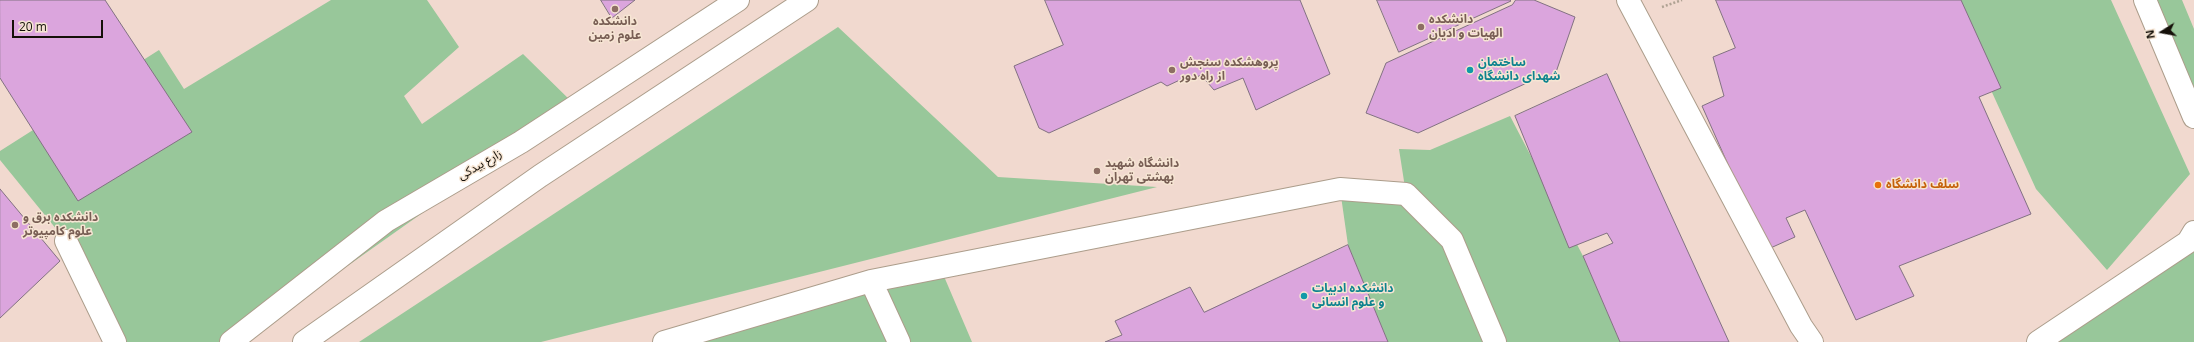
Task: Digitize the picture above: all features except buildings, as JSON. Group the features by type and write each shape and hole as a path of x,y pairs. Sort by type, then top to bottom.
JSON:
{"lane":[{"name":"زارع بیدکی","path":"231,342 386,220 521,142 738,0"},
{"path":"304,342 540,176 807,0"},
{"path":"1628,0 1794,312 1812,342"},
{"path":"2145,0 2194,117"},
{"path":"664,342 871,281 1340,189 1406,194 1452,240 1495,342"},
{"path":"2038,342 2188,242 2194,232"},
{"path":"66,240 115,342"},
{"path":"871,281 899,342"}],"shaded area":[{"name":"دانشگاه شهید بهشتی تهران","path":"0,0 2194,0 2194,342 0,342"}],"green space":[{"path":"331,0 427,0 459,47 404,96 422,124 523,54 575,105 240,342 115,342 66,241 0,160 0,151 159,50 184,89"},
{"path":"1950,0 2111,0 2190,174 2107,270 2036,189"},
{"path":"2145,0 2182,0 2194,29 2194,118"},
{"path":"838,27 998,177 1157,187 541,342 359,342"},
{"path":"1510,116 1583,256 1620,342 1388,342 1348,245 1340,189 1406,194 1399,149 1430,150"},
{"path":"2194,232 2194,342 2038,342"},
{"path":"940,267 972,342 664,342"}],"place":[{"name":"دانشکده علوم زمین","path":"615,9"},
{"name":"دانشکده الهیات و ادیان","path":"1421,27"},
{"name":"پروهشکده سنجش از راه دور","path":"1172,70"},
{"name":"ساختمان شهدای دانشگاه","path":"1470,70"},
{"name":"دانشگاه شهید بهشتی تهران","path":"1097,171"},
{"name":"سلف دانشگاه","path":"1878,185"},
{"name":"دانشکده برق و علوم کامپیوتر","path":"15,225"},
{"name":"دانشکده ادبیات و علوم انسانی","path":"1304,296"}]}
